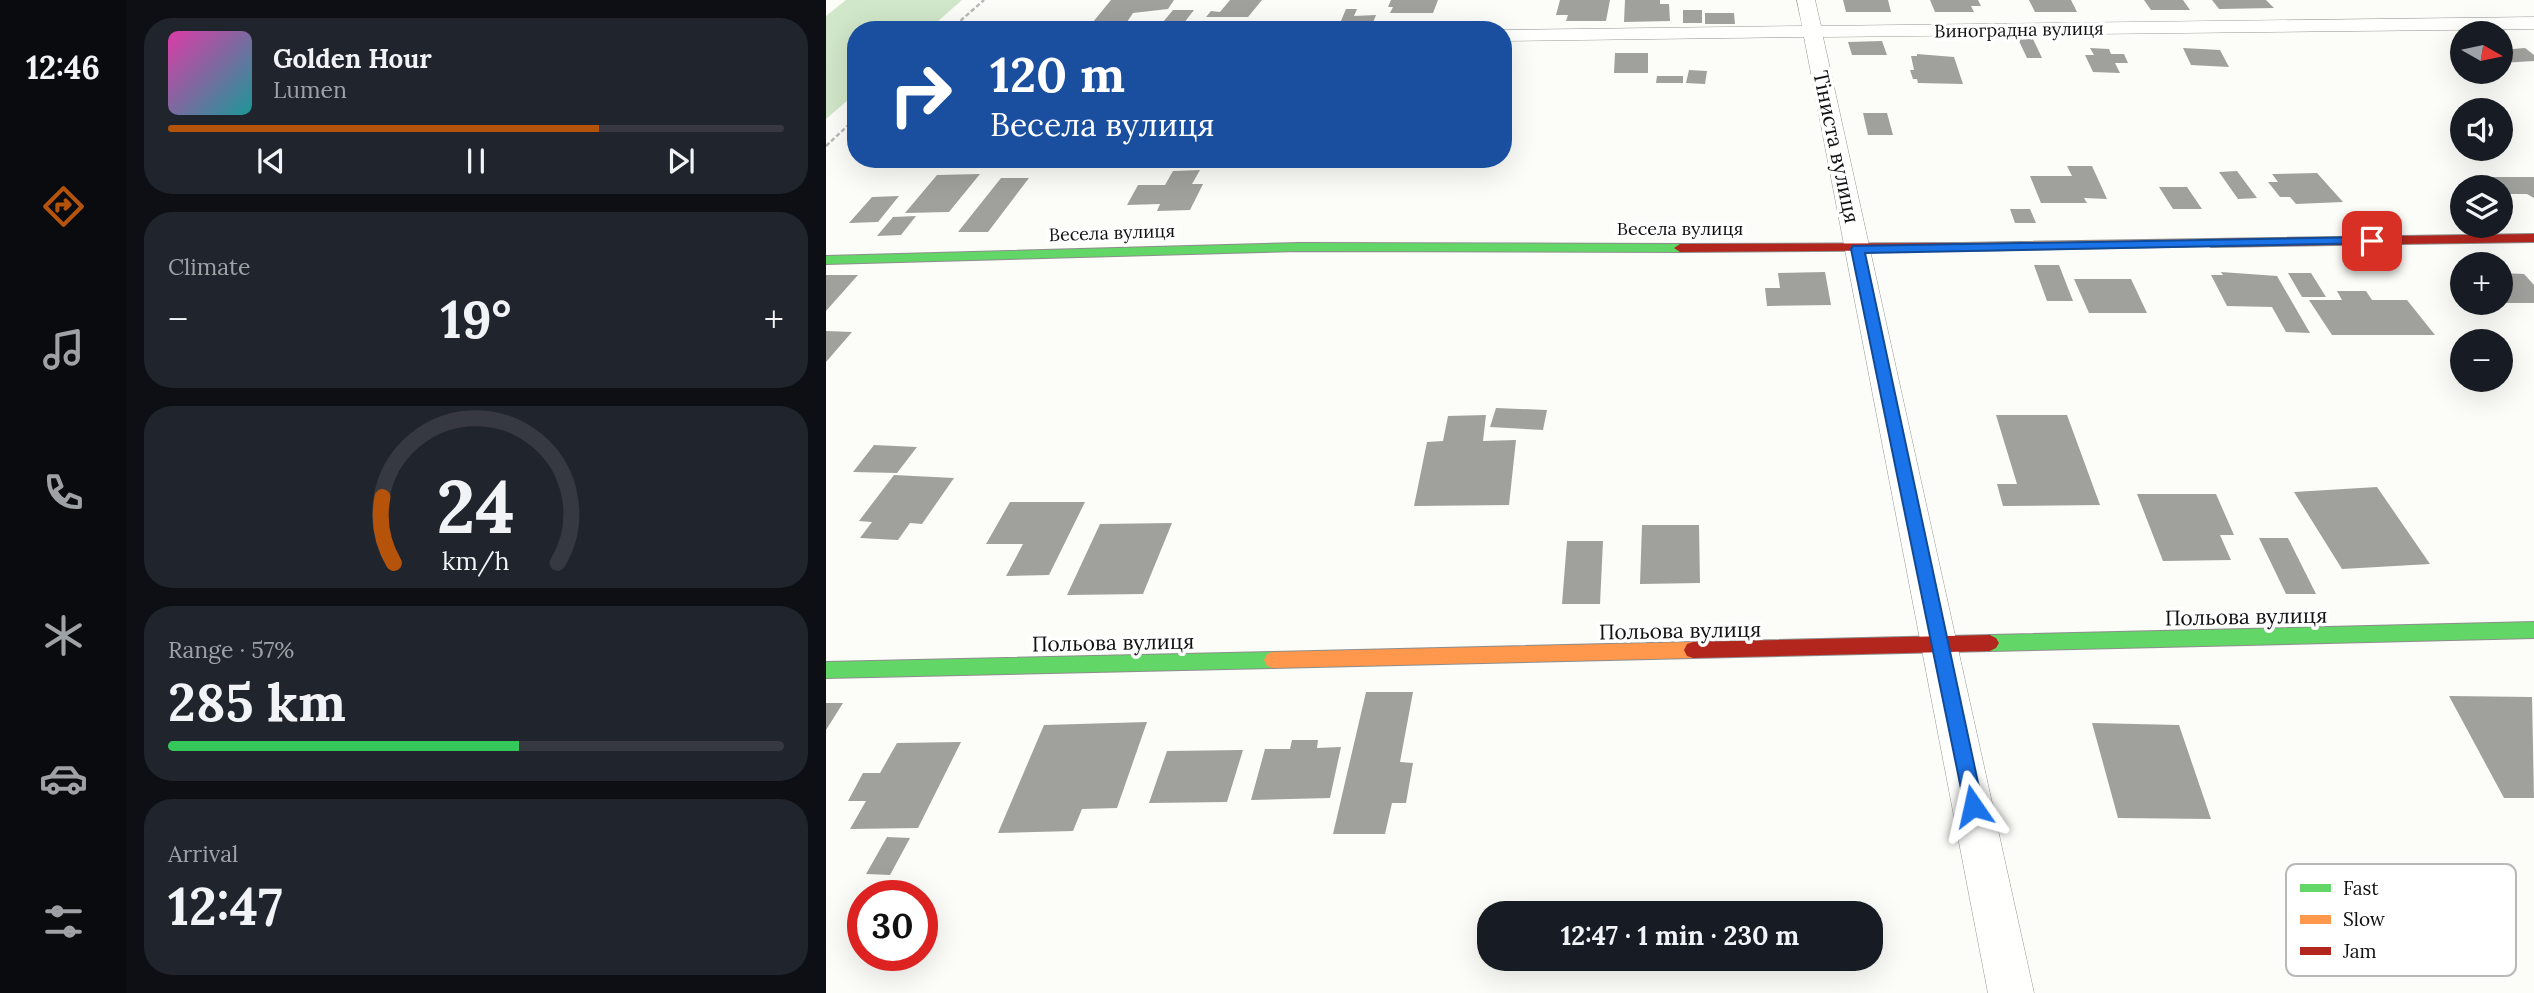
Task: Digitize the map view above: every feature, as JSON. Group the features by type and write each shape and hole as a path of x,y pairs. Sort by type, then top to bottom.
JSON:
{"street":[{"name":"Тіниста вулиця","path":"1806,0 2011,993"},
{"name":"Виноградна вулиця","path":"1512,35 1812,33 2531,13"},
{"name":"Весела вулиця","path":"826,260 1299,247 1858,249 2534,238"},
{"name":"Польова вулиця","path":"826,670 2534,630"}],"path":[{"path":"960,21 984,0"},
{"path":"826,146 847,126"}],"green space":[{"path":"846,0 962,0 938,21 847,21 847,101 826,119 826,16"}],"building":[{"path":"1111,0 1174,0 1168,9 1133,13 1128,21 1094,21"},
{"path":"1230,0 1262,0 1248,17 1206,17 1211,11 1220,12"},
{"path":"1391,0 1438,0 1433,13 1390,13 1393,7 1388,7"},
{"path":"1560,0 1610,0 1606,21 1566,21 1568,15 1556,15"},
{"path":"1625,0 1660,0 1660,4 1669,4 1670,21 1624,22"},
{"path":"1843,0 1888,0 1891,12 1846,12"},
{"path":"1930,0 1978,0 1981,6 1971,6 1974,12 1935,12"},
{"path":"2029,0 2071,0 2077,12 2035,12"},
{"path":"2144,0 2183,0 2190,10 2151,10"},
{"path":"2212,0 2266,0 2274,8 2219,9"},
{"path":"1346,9 1357,9 1354,16 1376,15 1374,21 1341,21"},
{"path":"1173,10 1194,10 1185,21 1164,21"},
{"path":"1683,10 1702,10 1702,23 1683,23"},
{"path":"1705,13 1734,13 1735,24 1705,24"},
{"path":"2018,39 2033,39 2042,58 2027,58"},
{"path":"1882,41 1887,55 1852,55 1848,42"},
{"path":"2090,48 2109,49 2111,54 2124,54 2128,63 2115,63 2120,73 2093,72 2085,55 2094,55"},
{"path":"2183,48 2220,50 2229,67 2191,65"},
{"path":"2525,48 2534,55 2534,61 2513,62 2513,49"},
{"path":"1615,53 1648,53 1648,73 1614,73"},
{"path":"1917,54 1954,57 1963,84 1918,83 1917,79 1913,79 1910,70 1914,70 1911,56"},
{"path":"1689,70 1707,71 1705,84 1686,83"},
{"path":"1657,76 1683,76 1683,83 1656,83"},
{"path":"1863,113 1887,113 1893,135 1868,135"},
{"path":"2067,166 2092,166 2107,199 2084,198 2087,203 2041,203 2030,176 2072,176"},
{"path":"1200,170 1192,184 1203,184 1190,210 1157,211 1160,204 1127,205 1138,185 1165,185 1173,171"},
{"path":"2237,171 2257,198 2238,199 2219,172"},
{"path":"2317,173 2343,202 2296,204 2290,197 2280,197 2268,182 2278,182 2272,174"},
{"path":"980,174 949,212 905,213 937,175"},
{"path":"2513,177 2534,177 2534,198 2527,194 2513,194"},
{"path":"1001,178 1029,178 988,232 958,232"},
{"path":"2159,187 2187,187 2202,209 2173,209"},
{"path":"899,196 878,222 849,223 872,197"},
{"path":"2010,209 2030,209 2036,223 2015,223"},
{"path":"916,216 901,235 877,236 893,217"},
{"path":"2034,265 2059,265 2073,301 2047,301"},
{"path":"1825,272 1831,305 1767,306 1765,288 1780,288 1778,273"},
{"path":"2221,272 2277,276 2310,333 2286,332 2272,307 2227,306 2211,275 2223,275"},
{"path":"2288,273 2311,273 2326,297 2302,297"},
{"path":"2513,274 2524,274 2534,285 2534,303 2513,303"},
{"path":"826,275 858,275 826,311"},
{"path":"2074,279 2131,279 2147,313 2089,313"},
{"path":"2337,291 2366,291 2372,300 2407,300 2435,335 2332,335 2309,300 2342,300"},
{"path":"826,331 852,332 826,362"},
{"path":"1496,408 1547,410 1543,430 1490,427"},
{"path":"1486,415 1483,441 1516,440 1509,505 1414,506 1427,442 1443,441 1448,416"},
{"path":"1996,415 2067,415 2100,505 2003,506 1997,484 2017,484"},
{"path":"874,445 917,447 897,473 853,472"},
{"path":"894,475 954,478 922,524 910,523 898,540 860,538 872,522 859,521"},
{"path":"2377,487 2430,564 2342,569 2294,492"},
{"path":"2137,494 2216,494 2234,535 2220,535 2231,560 2163,561"},
{"path":"1010,502 1085,502 1049,575 1006,576 1023,544 986,544"},
{"path":"1172,523 1143,594 1067,595 1100,524"},
{"path":"1642,525 1699,525 1700,583 1640,584"},
{"path":"2259,538 2288,538 2316,594 2286,594"},
{"path":"1567,541 1603,541 1600,604 1562,604"},
{"path":"1366,692 1413,692 1400,762 1413,763 1406,803 1392,803 1385,834 1333,834"},
{"path":"2449,696 2532,697 2534,798 2504,798"},
{"path":"826,703 843,703 826,730"},
{"path":"1147,722 1117,808 1082,809 1073,831 998,833 1044,725"},
{"path":"2092,723 2179,725 2211,819 2118,818"},
{"path":"1292,740 1318,740 1317,748 1341,747 1330,798 1251,800 1265,749 1290,749"},
{"path":"961,742 918,828 850,829 866,801 848,801 863,773 880,773 897,743"},
{"path":"1243,750 1227,802 1149,803 1167,751"},
{"path":"887,837 910,838 890,875 866,874"}],"traffic: fast":[{"path":"826,260 1299,247 1680,248"},
{"path":"1990,643 2534,630"},
{"path":"826,670 1273,660"}],"traffic: slow":[{"path":"1961,247 2211,243"},
{"path":"1273,660 1693,650"}],"traffic: jam":[{"path":"2211,243 2534,238"},
{"path":"1680,248 1961,247"},
{"path":"1693,650 1990,643"}],"route":[{"path":"1973,806 1858,249 2372,241"}]}
